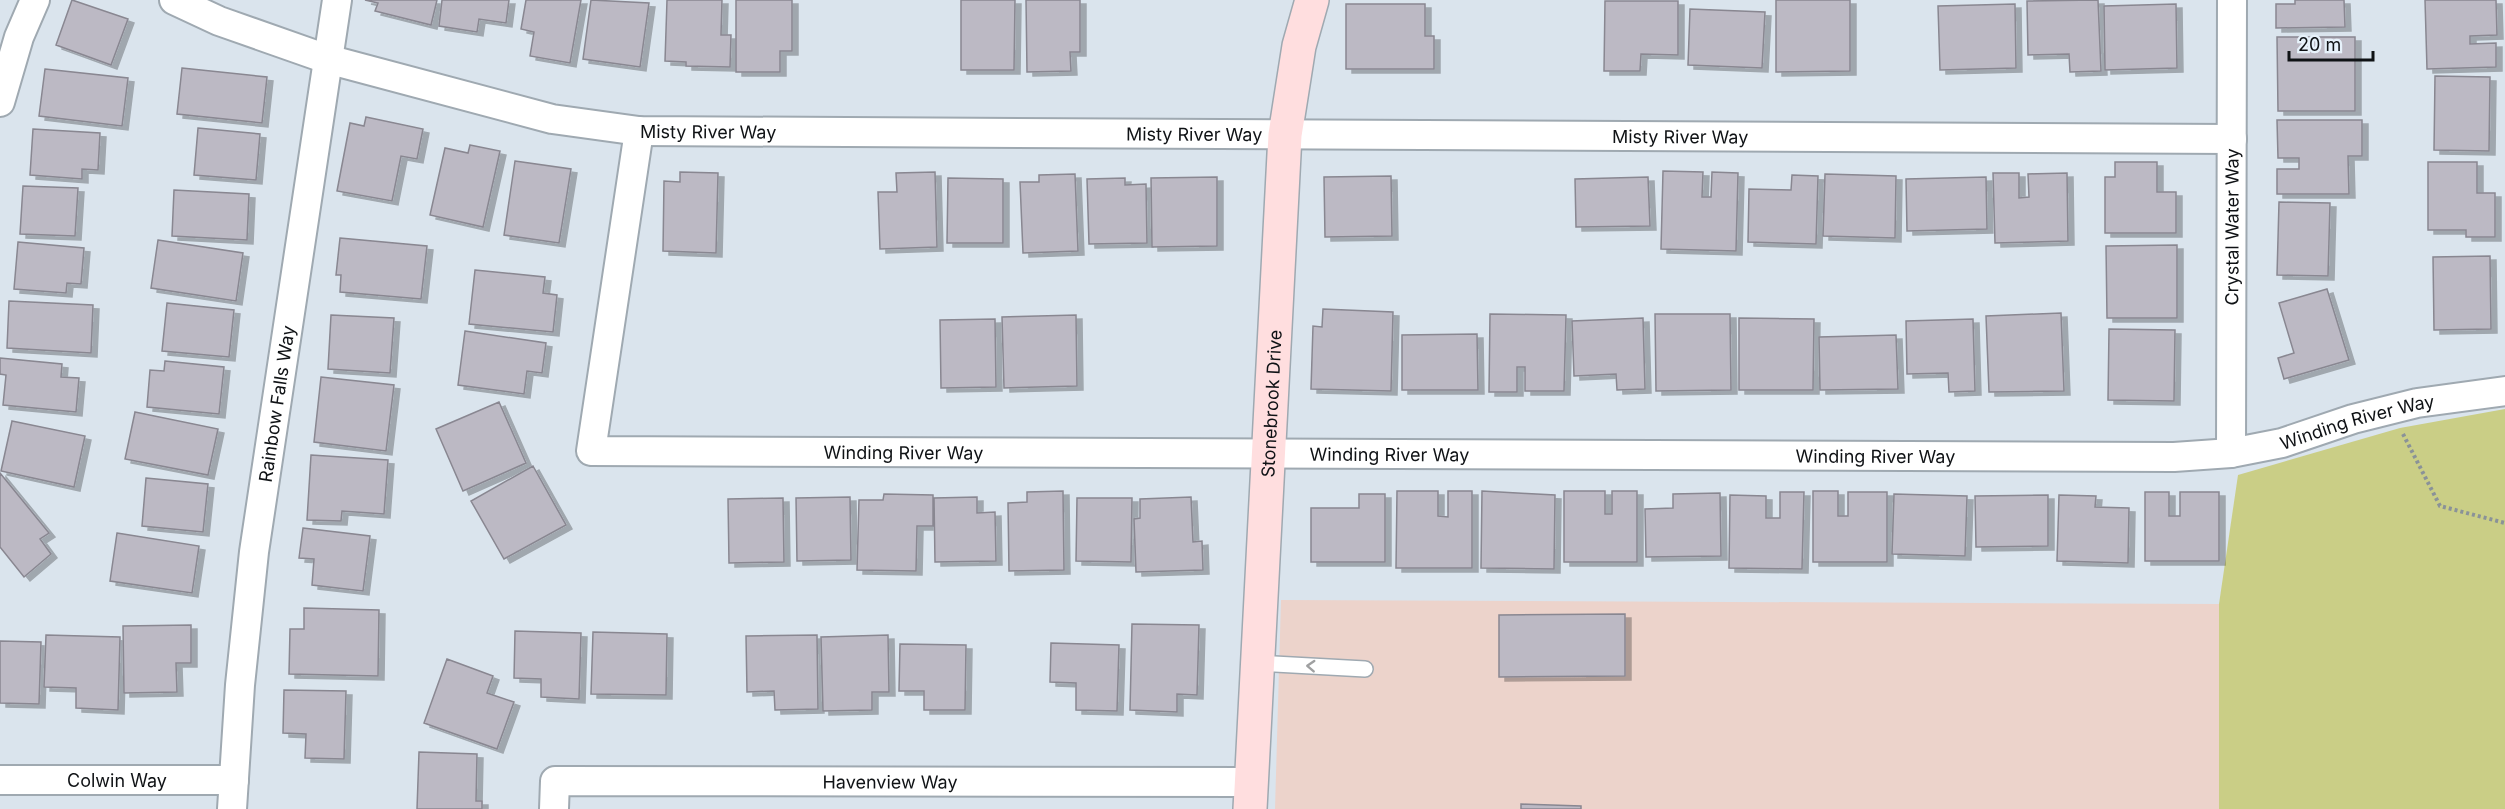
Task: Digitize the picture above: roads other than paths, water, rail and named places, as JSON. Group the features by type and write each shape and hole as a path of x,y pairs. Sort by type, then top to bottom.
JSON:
{"street":[{"path":"0,102 19,37 35,0"},
{"name":"Misty River Way","path":"174,0 219,21 327,59 552,119 639,131 2232,139"},
{"name":"Rainbow Falls Way","path":"232,809 240,685 254,552 337,0"},
{"name":"Stonebrook Drive","path":"1251,795 1285,135 1299,46 1312,0"},
{"name":"Crystal Water Way","path":"2231,453 2232,0"},
{"name":"Winding River Way","path":"639,131 591,451 2174,457 2231,453 2282,443 2400,407 2484,392 2505,391"},
{"name":"Colwin Way","path":"0,780 234,780"},
{"name":"Havenview Way","path":"554,809 555,781 1251,795"}],"lane":[{"path":"1258,663 1365,669"}]}
